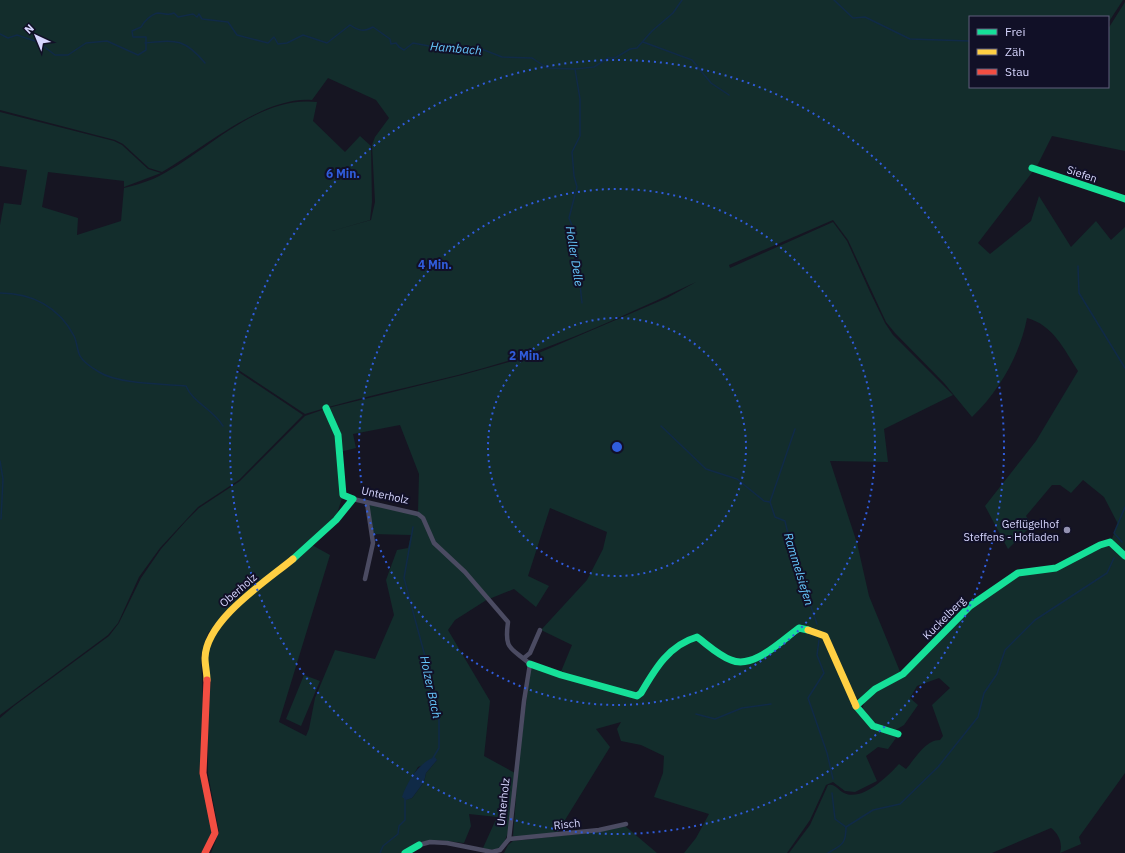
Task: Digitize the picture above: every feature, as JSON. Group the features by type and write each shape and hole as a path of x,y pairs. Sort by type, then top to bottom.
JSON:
{"street":[{"name":"Siefen","path":"1032,168 1125,199"},
{"path":"326,408 337,429 343,495 353,499"},
{"name":"Unterholz","path":"353,499 418,514 423,518 434,543 465,572 508,622 506,639 509,646 530,664 524,701 510,839 500,850 492,852 447,843 430,842 419,845 405,853"},
{"name":"Oberholz","path":"205,853 215,833 203,773 208,688 205,657 211,635 226,614 314,541 336,520 353,499"},
{"path":"365,579 373,543 367,503"},
{"name":"Kuckelberg","path":"856,706 875,689 902,674 934,644 970,606 1018,573 1056,568 1100,545 1110,542 1125,556"},
{"path":"530,664 561,675 637,696 641,693 657,665 667,654 688,638 697,637 727,658 743,663 766,652 799,628 815,631 825,636 856,706 864,718 876,729 898,734"},
{"path":"524,658 530,653 540,630"},
{"name":"Risch","path":"510,839 599,830 626,824"}],"green space":[{"path":"0,0 1123,0 1109,21 1109,16 969,16 969,88 1109,88 1109,27 1125,2 1125,151 1052,136 1037,166 978,243 990,254 1031,221 1039,196 1071,247 1096,221 1111,240 1125,227 1125,553 1111,541 1118,524 1104,497 1083,480 1071,493 1060,485 1052,485 1026,516 1032,525 1008,549 985,506 1036,441 1078,371 1063,346 1051,332 1036,321 1027,318 1024,332 1014,359 1007,372 991,396 972,417 944,383 886,322 848,240 833,220 729,265 730,268 833,222 847,241 885,323 893,335 953,395 884,429 888,462 830,461 857,543 869,596 901,674 858,699 853,695 842,670 840,671 855,706 863,719 872,728 891,734 896,738 888,749 878,747 866,756 877,781 855,792 845,791 833,782 826,785 810,820 787,853 684,853 696,838 709,814 654,797 663,773 664,756 641,745 621,741 617,729 621,722 596,729 610,747 557,833 517,838 513,836 519,758 531,665 561,676 636,696 643,691 657,666 665,657 686,641 697,637 726,658 734,662 743,663 752,661 762,655 788,637 794,631 786,635 766,652 746,661 730,659 698,636 689,637 667,653 656,665 637,695 560,674 572,645 541,630 587,580 603,549 607,532 550,508 528,576 549,586 536,607 514,589 489,599 466,571 434,542 424,517 418,513 419,474 400,425 353,434 356,448 340,452 338,428 328,408 462,375 534,355 667,298 696,282 595,328 534,352 478,370 362,398 305,414 237,369 237,371 303,415 239,480 198,507 160,548 139,577 118,623 108,635 0,715 0,225 4,203 21,205 27,170 0,166 0,112 114,141 122,145 148,169 161,173 124,187 124,181 48,172 42,207 78,218 77,235 121,221 124,188 153,179 172,169 231,129 252,117 273,108 294,102 317,102 313,121 345,152 360,136 371,146 372,202 370,220 332,231 371,220 375,202 372,145 375,137 389,118 376,100 328,78 312,100 293,101 274,106 254,115 234,126 162,172 149,168 123,144 115,140 0,110"},
{"path":"325,409 336,429 343,495 335,520 225,614 208,633 201,656 206,774 216,832 208,853 0,853 0,718 109,636 119,623 141,578 161,549 186,521 199,508 240,481 305,416"},
{"path":"368,503 418,514 423,518 433,543 464,572 488,599 455,620 448,630 490,701 484,756 515,773 510,823 505,840 497,849 490,850 483,848 497,817 469,814 471,826 464,843 438,840 404,853 211,853 219,832 208,774 208,719 205,657 210,635 227,615 312,545 330,555 279,722 306,736 309,729 315,698 335,650 375,659 394,615 386,580 397,550 408,548 411,535 372,534","holes":["437,760 426,773 424,782 412,798 405,800 405,790 418,767"]},
{"path":"1111,544 1125,556 1125,773 1079,837 1081,844 1060,853 1060,839 1051,828 992,853 789,853 810,825 828,785 833,785 844,793 851,795 859,794 882,781 899,764 906,769 925,747 930,743 940,740 943,736 932,705 950,688 939,678 917,686 910,698 918,705 904,725 894,731 875,727 862,710 865,700 891,682 970,606 1020,573 1057,569 1101,545"},
{"path":"304,675 320,681 301,726 286,719"},
{"path":"625,826 657,853 504,853 508,845 513,841 596,832"}],"water":[{"path":"435,757 437,760 426,773 424,782 412,798 406,800 402,797 414,773 424,763"}],"waterway":[{"name":"Hambach","path":"0,34 8,38 17,35 38,42 55,55 68,55 86,43 107,41 138,55 146,50 146,37 133,37 132,31 141,27 151,16 158,13 174,13 178,17 193,14 197,17 199,14 202,19 228,22 237,35 268,43 274,37 278,44 287,43 303,35 327,43 350,25 356,29 362,30 367,30 373,27 390,39 391,44 396,43 404,50 413,43 445,49 479,48 502,57 532,58 547,68 575,69 594,67 608,58 615,58 630,49 637,48 652,31 673,13 682,0"},
{"name":"Hambach","path":"834,0 853,18 865,17 910,39 969,41"},
{"path":"145,43 164,41 179,42 191,49 205,63"},
{"path":"643,42 692,60 711,83 729,95"},
{"name":"Holler Delle","path":"575,69 580,99 580,136 572,152 574,176 577,187 569,218 573,228 572,238 576,247 582,303"},
{"path":"1078,266 1079,293 1125,368"},
{"path":"0,293 34,299 61,317 74,336 81,358 99,372 107,376 129,381 186,386 193,397 214,415 223,426"},
{"path":"661,426 706,469 737,479 764,501 770,502"},
{"name":"Rammelsiefen","path":"795,429 770,502 775,517 785,521 792,551 817,624"},
{"path":"0,461 3,479 1,519"},
{"path":"1122,542 1114,533 1125,507"},
{"name":"Holzer Bach","path":"413,527 404,578 430,675 432,701 439,713 439,748 433,758"},
{"path":"828,853 837,848 844,841 846,827 873,810 900,804 938,767 978,717 984,693 997,674 1005,650 1035,620 1107,573 1114,558"},
{"name":"Rammelsiefen","path":"819,640 817,655 824,673 808,698 827,753 833,779"},
{"path":"696,714 715,719 742,708 771,704"},
{"name":"Rammelsiefen","path":"832,793 835,819 846,827"},
{"name":"Holzer Bach","path":"380,853 383,846 398,834 399,826 405,820 405,798"}],"traffic: fast":[{"path":"1032,168 1125,199"},
{"path":"293,559 336,520 353,499 343,495 338,435 326,408"},
{"path":"898,734 873,726 856,706 875,689 903,674 970,606 1018,573 1056,568 1100,545 1110,542 1125,556"},
{"path":"530,664 561,675 637,696 641,693 657,667 671,652 678,646 697,637 713,650 731,660 740,662 749,661 767,652 799,628 808,630"},
{"path":"405,853 419,845"}],"traffic: slow":[{"path":"207,680 205,658 208,644 215,630 226,616 253,590 293,559"},
{"path":"808,630 825,636 856,706"}],"traffic: jam":[{"path":"205,853 215,833 203,773 207,680"}],"place":[{"name":"Geflügelhof Steffens - Hofladen","path":"1067,530"}]}
